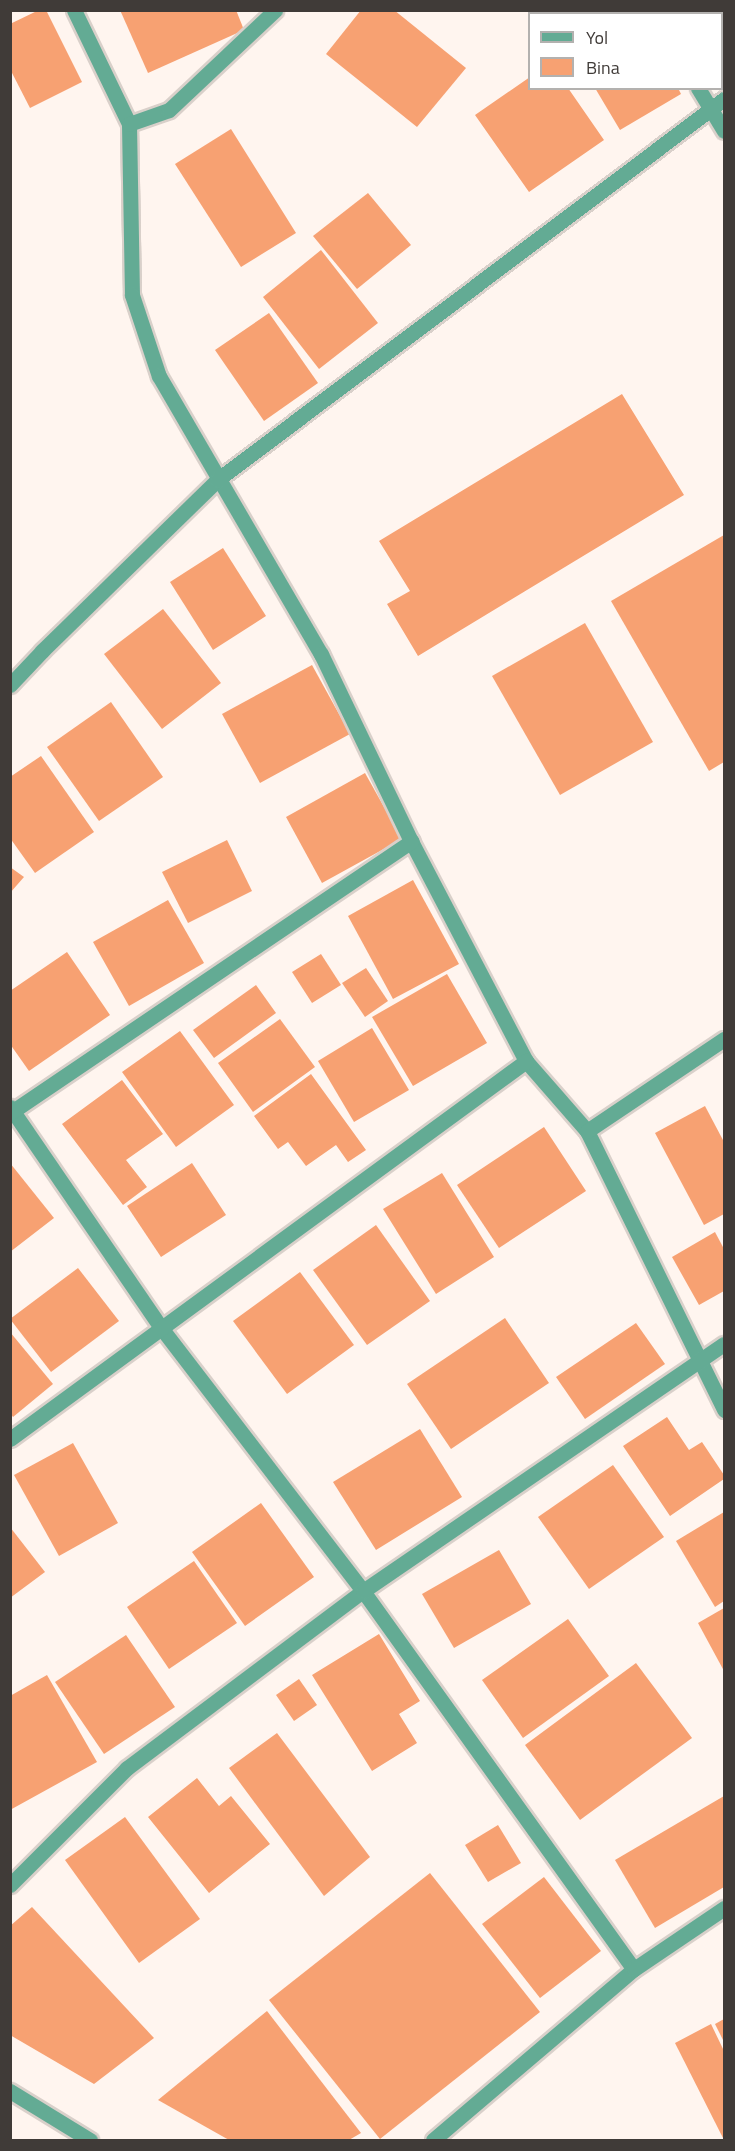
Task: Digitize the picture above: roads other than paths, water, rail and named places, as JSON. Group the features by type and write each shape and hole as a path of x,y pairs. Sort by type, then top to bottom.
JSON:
{"street":[{"path":"74,10 129,124 132,295 159,376 217,480 321,654 411,841 526,1061 588,1131 724,1410"},
{"path":"129,124 169,110 275,10"},
{"path":"699,90 724,131"},
{"path":"10,685 217,480 724,99"},
{"path":"411,841 11,1110 162,1329 363,1592 634,1969"},
{"path":"588,1131 724,1039"},
{"path":"10,1439 526,1061"},
{"path":"10,1885 127,1768 363,1592 724,1344"},
{"path":"433,2140 634,1969 724,1908"},
{"path":"10,2091 90,2140"}]}
